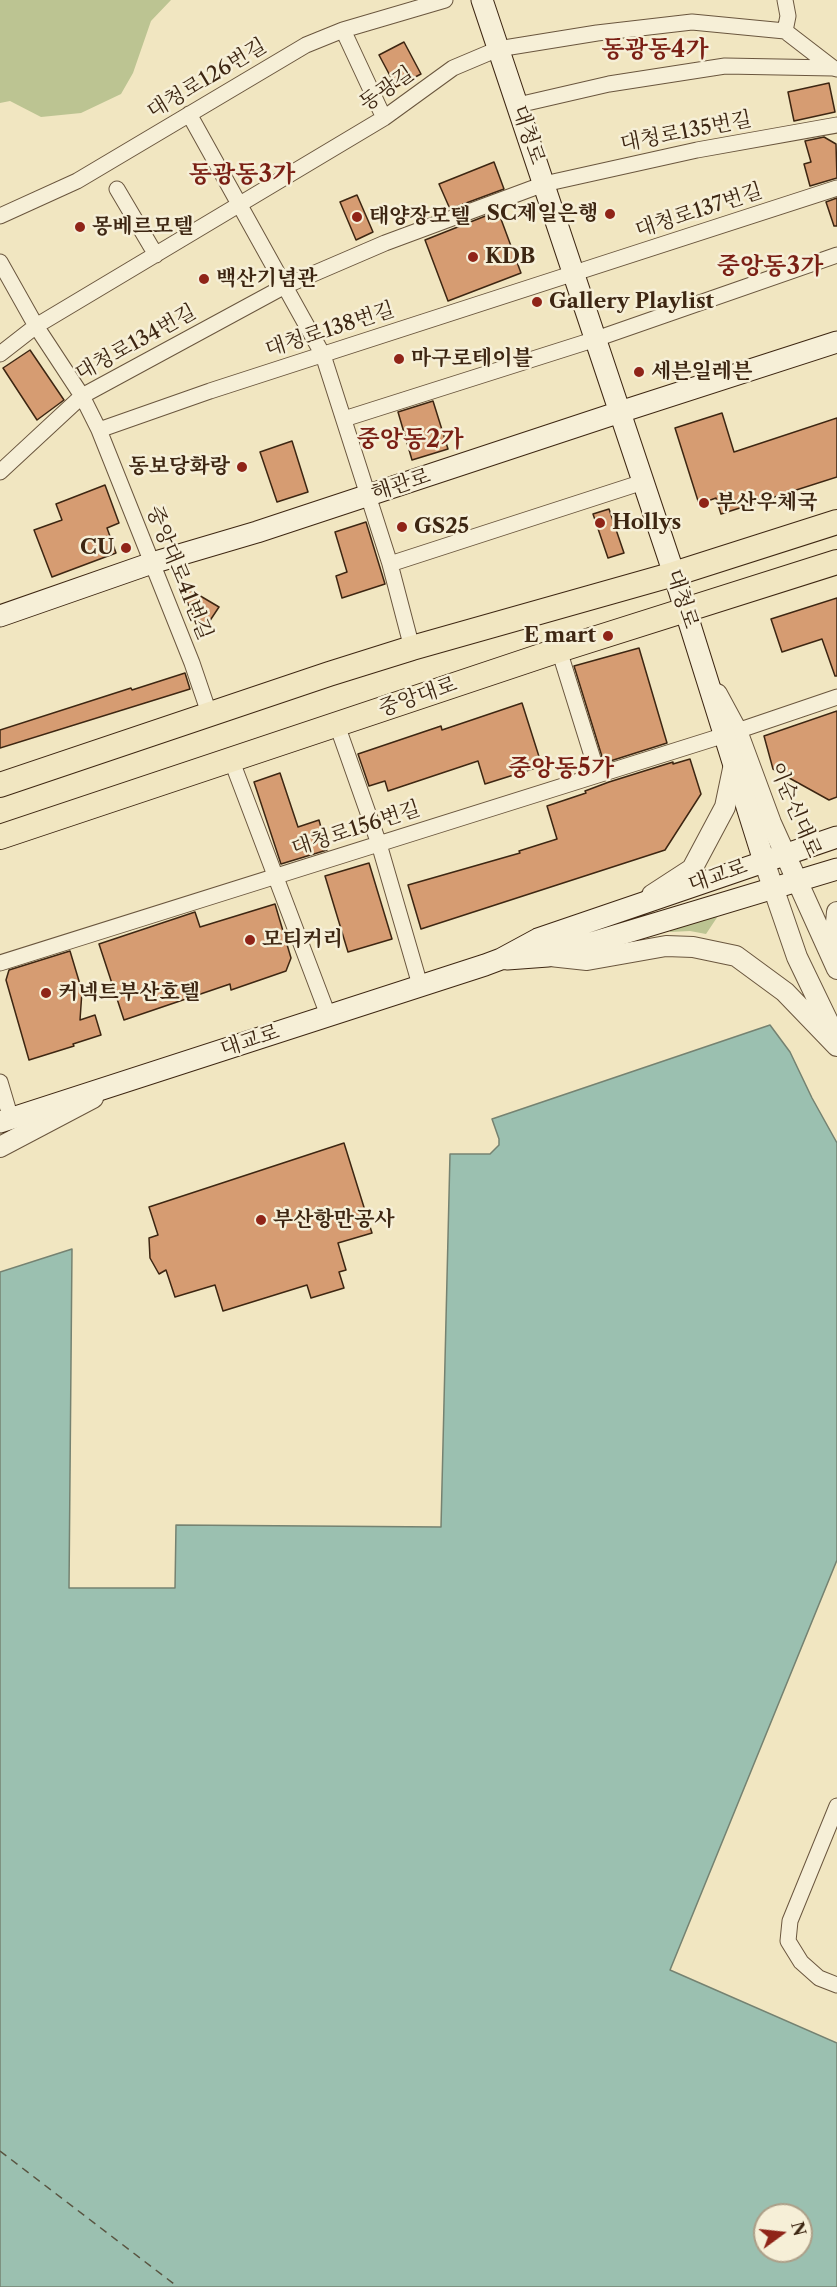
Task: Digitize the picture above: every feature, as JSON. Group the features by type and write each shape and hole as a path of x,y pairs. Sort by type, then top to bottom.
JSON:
{"main road":[{"name":"대청로","path":"482,0 705,671 731,733 734,764 764,861"},
{"name":"해관로","path":"0,616 152,563 257,532 837,342"},
{"path":"0,785 209,713 412,648 674,574 837,522"},
{"name":"중앙대로","path":"0,837 559,650 837,562"},
{"name":"대교로","path":"4,1121 501,959 538,939 837,837"},
{"name":"대교로","path":"501,959 548,956 837,869"}],"street":[{"name":"대청로126번길","path":"0,216 77,181 306,45 344,30 445,0"},
{"path":"785,0 788,16 785,31 835,69"},
{"name":"동광길","path":"0,354 36,326 384,118 453,68 498,49 615,30 692,22 785,31"},
{"path":"344,30 384,118"},
{"path":"518,105 609,84 725,66 835,69"},
{"path":"189,114 323,355 390,564 412,648"},
{"name":"대청로135번길","path":"544,184 697,150 837,125"},
{"name":"대청로134번길","path":"0,472 82,396 285,286 385,243 544,184"},
{"name":"대청로137번길","path":"574,273 837,188"},
{"path":"117,189 156,255"},
{"path":"344,419 596,339 837,255"},
{"name":"중앙대로41번길","path":"0,262 36,326 82,396 99,430 192,663 209,713"},
{"name":"대청로138번길","path":"99,430 574,273"},
{"path":"390,564 643,482"},
{"path":"559,650 598,775"},
{"name":"대청로156번길","path":"0,963 731,733 837,697"},
{"path":"337,725 379,844 420,986"},
{"name":"이순신대로","path":"731,733 835,964"},
{"path":"231,759 328,1015"},
{"path":"636,904 692,869 725,807 734,764"},
{"path":"764,861 797,957 837,1044"},
{"path":"835,964 837,912"},
{"path":"548,956 587,960 666,946 693,947 736,956 785,992 837,1044"},
{"path":"0,1082 4,1121"},
{"path":"0,1147 120,1083"},
{"path":"837,1806 790,1921 788,1941 801,1962 819,1978 837,1985"}],"shaded area":[{"path":"0,0 171,0 151,21 133,73 121,94 81,113 41,117 10,101 0,103"},
{"path":"720,913 706,934 690,931 670,932 670,926"},
{"path":"770,1025 790,1052 837,1143 837,1560 670,1970 837,2043 837,2287 0,2287 0,1272 72,1249 69,1588 175,1588 176,1525 441,1527 450,1154 490,1154 499,1145 492,1119"}],"building":[{"path":"404,42 421,74 396,87 379,55"},
{"path":"829,83 835,112 794,121 788,92"},
{"path":"824,137 836,144 837,178 810,186 804,164 811,162 805,141"},
{"path":"494,162 504,189 450,209 439,184"},
{"path":"357,195 373,232 356,240 340,202"},
{"path":"837,198 837,226 834,226 826,202"},
{"name":"KDB","path":"498,211 521,273 448,301 425,240"},
{"path":"30,350 64,400 37,420 3,368"},
{"path":"433,401 448,449 412,460 398,412"},
{"path":"722,413 734,452 837,418 837,477 721,514 716,498 699,504 675,428"},
{"path":"292,441 308,492 277,502 260,452"},
{"path":"105,485 119,523 107,528 116,553 52,577 34,530 62,520 56,504"},
{"path":"609,509 624,553 608,558 593,514"},
{"path":"366,522 385,584 342,598 336,576 347,572 335,532"},
{"path":"180,584 219,607 209,622 197,626"},
{"path":"837,598 837,676 835,676 822,639 782,652 771,619"},
{"path":"639,648 667,743 604,763 574,666"},
{"path":"185,673 190,689 0,748 0,730"},
{"path":"522,703 542,766 485,784 478,761 388,791 385,781 369,786 358,754 441,726 442,730"},
{"path":"837,711 837,797 829,800 773,769 764,736"},
{"path":"690,759 701,794 665,850 421,929 408,885 520,853 519,851 557,839 547,806 586,793 585,791 609,782"},
{"path":"280,773 298,827 319,820 327,850 281,864 254,782"},
{"path":"369,863 392,939 348,952 325,876"},
{"path":"275,904 291,958 286,971 231,990 230,984 124,1020 99,944 195,912 200,927"},
{"path":"70,951 82,991 80,1020 95,1015 101,1035 29,1060 6,980 9,970"},
{"name":"부산항만공사","path":"344,1143 372,1233 338,1243 346,1270 339,1272 344,1288 311,1298 307,1285 223,1311 215,1285 175,1297 166,1270 159,1274 150,1258 149,1238 158,1235 149,1207"}],"ferry route":[{"path":"0,2151 178,2287"}],"place":[{"name":"SC제일은행","path":"610,214"},
{"name":"태양장모텔","path":"357,217"},
{"name":"몽베르모텔","path":"80,227"},
{"name":"KDB","path":"473,257"},
{"name":"백산기념관","path":"204,279"},
{"name":"Gallery Playlist","path":"537,302"},
{"name":"마구로테이블","path":"399,359"},
{"name":"세븐일레븐","path":"639,372"},
{"name":"동보당화랑","path":"242,467"},
{"name":"부산우체국","path":"704,503"},
{"name":"Hollys","path":"600,523"},
{"name":"GS25","path":"402,527"},
{"name":"CU","path":"126,548"},
{"name":"E mart","path":"608,636"},
{"name":"모티커리","path":"250,940"},
{"name":"커넥트부산호텔","path":"46,993"},
{"name":"부산항만공사","path":"261,1220"}],"district":[{"name":"동광동4가","path":"655,50"},
{"name":"동광동3가","path":"242,175"},
{"name":"중앙동3가","path":"770,267"},
{"name":"중앙동2가","path":"410,440"},
{"name":"중앙동5가","path":"561,769"}]}
